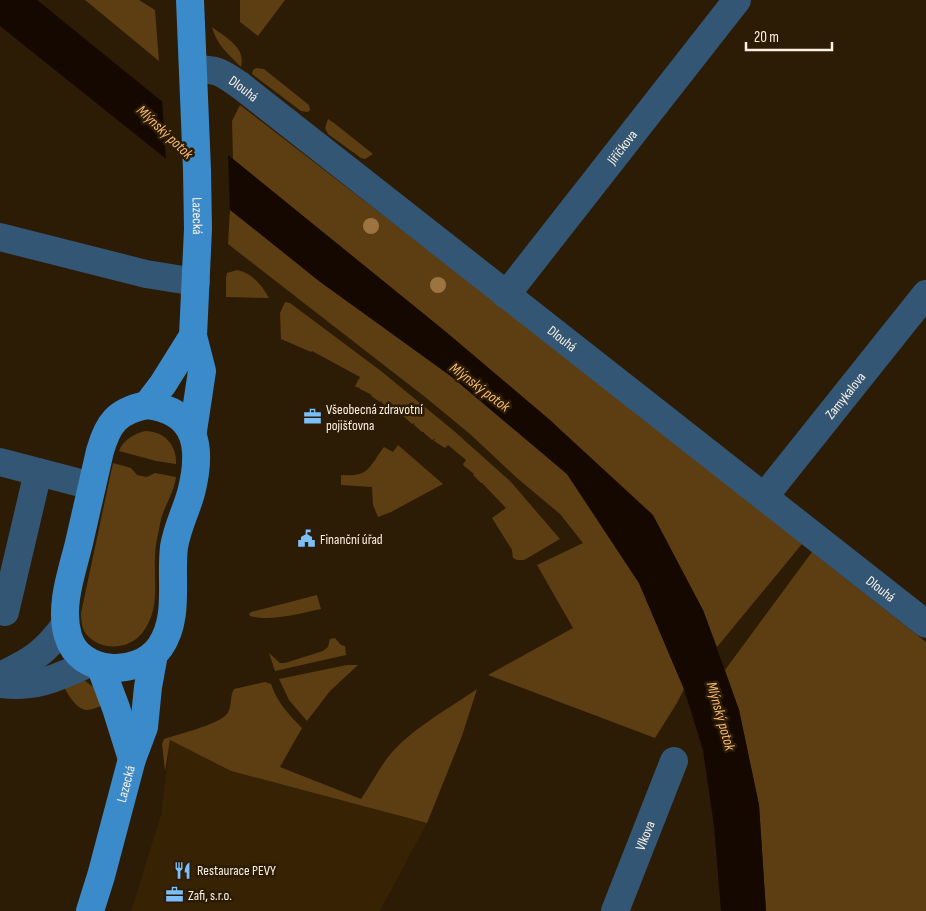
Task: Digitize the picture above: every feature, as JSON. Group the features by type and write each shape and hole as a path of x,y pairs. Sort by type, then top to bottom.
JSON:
{"main road":[{"name":"Lazecká","path":"90,911 132,759 144,727 154,654 165,637 172,613 175,545 191,491 195,468 193,431 202,371 193,336 197,196 190,0"},
{"path":"147,405 163,384 193,336"},
{"path":"154,654 148,659 133,665 119,668 95,665 80,655 68,637 65,624 66,597 103,442 110,424 132,408 147,405 169,410 178,415 193,431"},
{"path":"95,665 116,708 132,759"}],"street":[{"name":"Jiříčkova","path":"506,295 737,0"},
{"name":"Dlouhá","path":"193,80 211,68 221,72 241,86 926,624"},
{"path":"0,237 146,274 196,282"},
{"name":"Zamykalova","path":"764,498 926,294"},
{"path":"0,462 92,486"},
{"path":"0,611 5,612 11,540 38,472"},
{"path":"0,676 36,658 51,644 65,624"},
{"path":"0,684 25,686 36,684 95,665"},
{"name":"Vlkova","path":"615,911 674,761"}],"shaded area":[{"path":"85,0 139,0 155,10 159,61"},
{"path":"240,0 285,0 258,36 240,22"},
{"path":"212,27 238,48 242,60 241,67 220,44"},
{"path":"256,68 264,69 309,105 310,110 308,112 301,111 252,74"},
{"path":"240,105 547,342 802,544 717,647 703,610 551,421 446,332 233,159 232,121"},
{"path":"328,119 373,154 365,159 361,158 328,134 325,128"},
{"path":"230,209 319,281 452,377 567,474 639,583 684,689 655,738 488,675 573,628 537,565 583,543 560,514 517,478 470,434 228,244"},
{"path":"237,270 256,280 269,298 226,297 227,273"},
{"path":"285,302 290,303 381,371 454,431 511,482 560,539 524,560 513,558 512,550 492,518 506,508 464,466 463,464 466,460 448,445 445,448 434,441 435,439 432,440 414,423 412,424 392,408 355,386 360,377 312,351 281,339 280,313"},
{"path":"145,431 158,433 168,440 176,457 176,464 156,461 119,451 129,438"},
{"path":"398,445 443,484 378,517 373,505 372,487 341,485 341,475 363,473 371,466 384,447 393,452"},
{"path":"113,463 131,468 137,475 147,477 155,473 176,477 161,518 155,554 155,596 152,614 143,632 137,638 123,645 107,646 92,640 86,634 82,624 81,613"},
{"path":"812,552 926,642 926,911 766,911 759,805 739,710 725,670"},
{"path":"317,595 321,609 295,615 267,618 258,618 249,614 251,612"},
{"path":"335,638 341,645 345,646 346,655 275,671 269,653 280,663 285,663 323,651 328,647 330,639"},
{"path":"347,665 358,665 330,691 307,721 289,700 279,679"},
{"path":"84,680 96,689 103,705 91,710 79,707 62,684"},
{"path":"265,682 271,684 280,702 302,728 280,767 361,799 386,760 404,740 424,724 477,689 462,736 427,823 231,771 170,740 165,771 162,744 164,739 206,726 221,719 230,709 234,689"},
{"path":"170,740 231,771 427,823 380,911 131,911 161,815"}],"water":[{"name":"Mlýnský potok","path":"0,0 37,0 446,332 551,421 653,515 703,610 739,710 759,805 766,911 721,911 714,826 703,750 684,689 639,583 567,474 452,377 319,281 0,26"}],"pier":[{"path":"162,98 228,152 230,213 166,162"}],"place":[{"name":"Všeobecná zdravotní pojišťovna","path":"312,417"},
{"name":"Finanční úřad","path":"306,539"},
{"name":"Restaurace PEVY","path":"183,870"},
{"name":"Zafi, s.r.o.","path":"174,895"}]}
